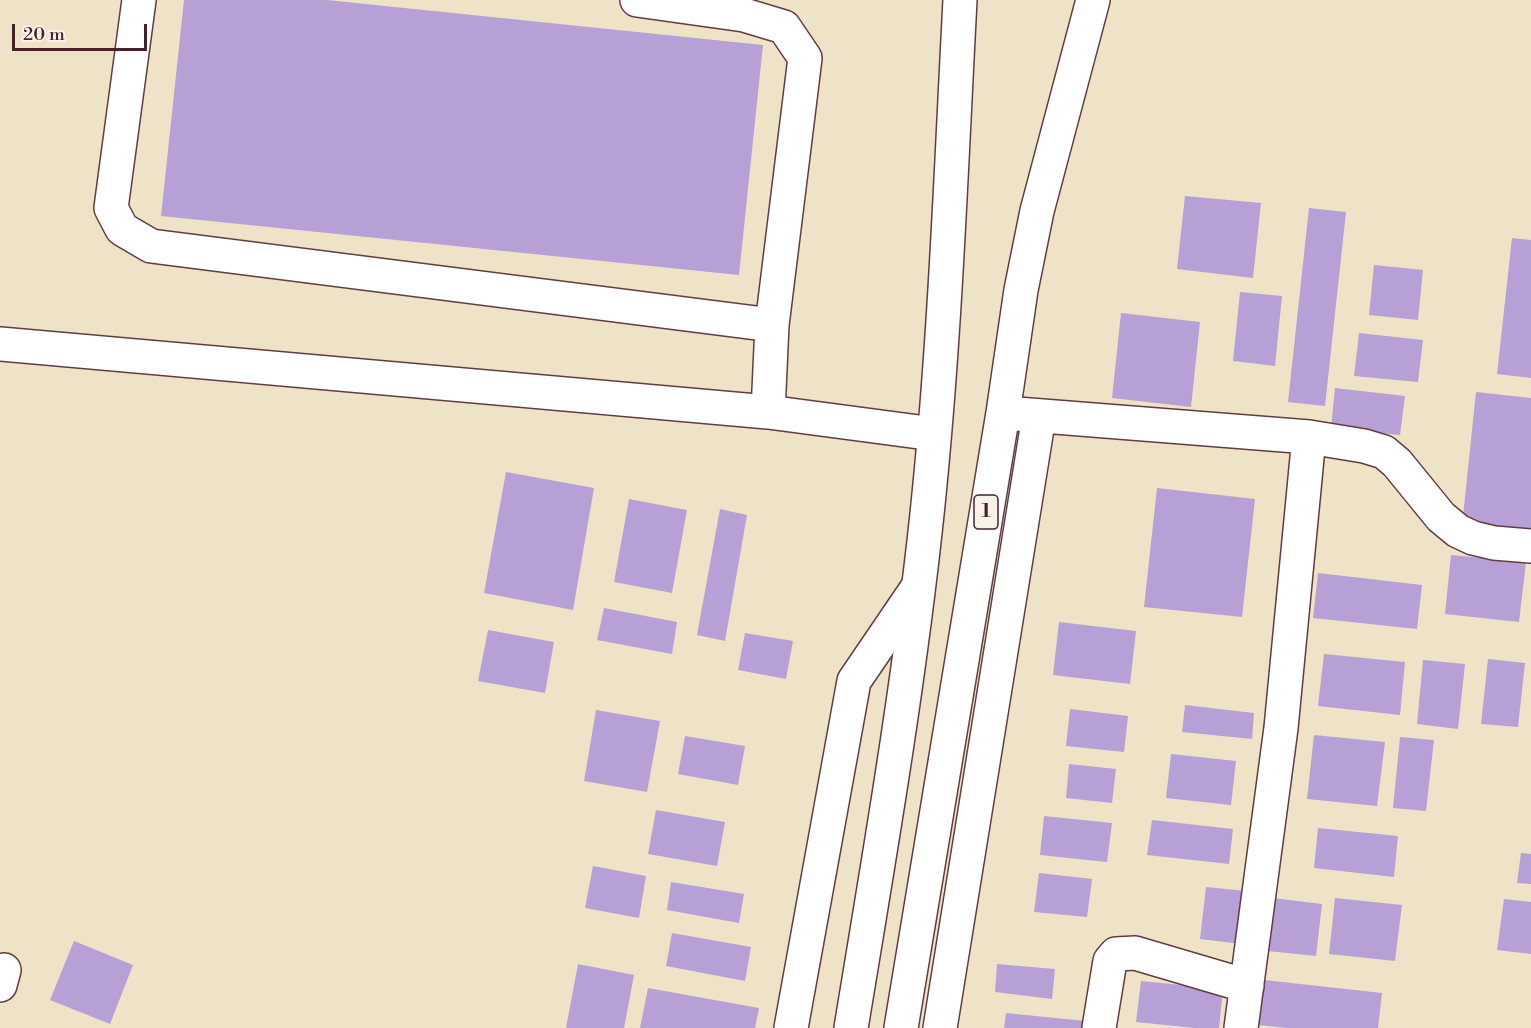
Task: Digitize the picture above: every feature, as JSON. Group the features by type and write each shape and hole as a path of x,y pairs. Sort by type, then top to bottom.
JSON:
{"street":[{"path":"140,0 111,208 122,229 151,246 772,325"},
{"path":"637,0 744,15 784,27 805,58 772,325 768,412"},
{"path":"850,1028 918,587 934,434 960,0"},
{"name":"1","path":"901,1028 1022,290 1037,212 1093,0"},
{"path":"0,344 768,412 934,434"},
{"path":"1003,413 1309,437 1364,446 1384,452 1397,463 1441,517 1458,531 1473,538 1494,543 1531,546"},
{"path":"940,1028 1039,416"},
{"path":"1241,1028 1281,728 1309,437"},
{"path":"791,1028 854,681 918,587"},
{"path":"1099,1028 1110,961 1116,954 1135,953 1247,986"}],"building":[{"path":"184,0 327,0 763,45 739,275 161,216"},
{"path":"1185,196 1261,203 1253,278 1177,269"},
{"path":"1309,208 1346,212 1325,406 1288,402"},
{"path":"1512,238 1531,240 1531,378 1497,374"},
{"path":"1374,265 1423,270 1418,320 1369,315"},
{"path":"1240,292 1282,296 1275,366 1233,361"},
{"path":"1121,313 1200,322 1191,407 1112,398"},
{"path":"1359,333 1423,340 1418,382 1354,376"},
{"path":"1335,388 1405,396 1400,435 1331,428"},
{"path":"1476,392 1531,398 1531,533 1462,526"},
{"path":"506,472 594,488 573,610 484,593"},
{"path":"1157,488 1255,499 1242,617 1144,607"},
{"path":"629,499 687,510 672,593 614,582"},
{"path":"720,509 747,515 725,641 697,635"},
{"path":"1451,555 1526,562 1519,622 1445,614"},
{"path":"1318,573 1422,585 1417,629 1313,618"},
{"path":"604,608 677,622 672,654 597,640"},
{"path":"1059,622 1136,631 1130,684 1053,675"},
{"path":"488,630 554,642 545,693 478,681"},
{"path":"745,633 793,641 786,679 738,670"},
{"path":"1324,654 1405,662 1400,715 1318,706"},
{"path":"1488,659 1525,663 1518,727 1481,724"},
{"path":"1423,660 1465,664 1458,729 1417,724"},
{"path":"1185,705 1254,713 1252,739 1182,732"},
{"path":"1070,709 1128,716 1124,752 1066,746"},
{"path":"596,710 660,721 647,792 584,781"},
{"path":"1314,735 1385,742 1377,806 1307,799"},
{"path":"685,736 745,746 738,785 678,774"},
{"path":"1400,737 1434,740 1426,811 1393,808"},
{"path":"1171,754 1236,761 1231,805 1166,798"},
{"path":"1069,764 1116,769 1112,803 1066,798"},
{"path":"656,810 725,822 717,866 648,854"},
{"path":"1044,816 1112,823 1107,862 1040,855"},
{"path":"1152,820 1233,829 1229,864 1147,855"},
{"path":"1318,828 1398,836 1394,877 1314,868"},
{"path":"1521,853 1531,854 1531,884 1517,883"},
{"path":"593,866 646,876 639,918 585,908"},
{"path":"1039,873 1092,879 1087,917 1034,912"},
{"path":"671,882 744,894 739,923 667,910"},
{"path":"1206,887 1256,892 1250,945 1200,939"},
{"path":"1273,898 1322,904 1316,956 1268,951"},
{"path":"1335,898 1402,905 1395,961 1329,954"},
{"path":"1504,899 1531,902 1531,954 1497,950"},
{"path":"672,933 751,947 745,981 666,966"},
{"path":"74,941 133,965 110,1024 50,1000"},
{"path":"578,964 634,975 624,1028 566,1028"},
{"path":"997,964 1055,969 1052,999 995,992"},
{"path":"1264,980 1382,993 1378,1028 1287,1028 1258,1025"},
{"path":"1141,981 1223,989 1219,1028 1194,1028 1136,1022"},
{"path":"648,988 759,1008 755,1028 640,1028"},
{"path":"1006,1013 1085,1021 1084,1028 1004,1028"}]}
